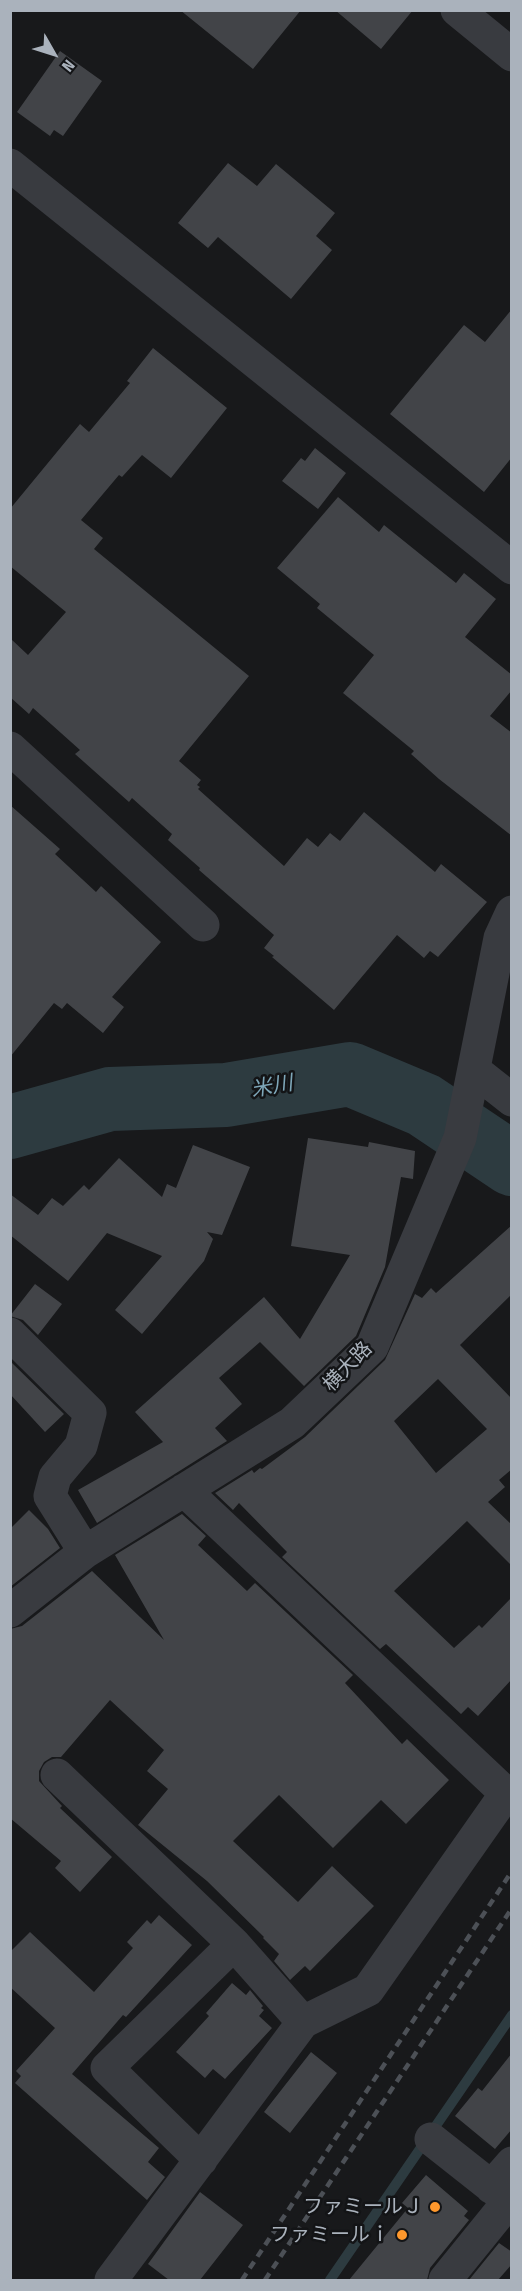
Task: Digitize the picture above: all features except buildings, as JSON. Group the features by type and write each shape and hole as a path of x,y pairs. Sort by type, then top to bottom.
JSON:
{"street":[{"path":"457,10 512,55"},
{"path":"10,165 512,568"},
{"path":"10,747 203,925"},
{"name":"横大路","path":"10,1611 85,1552 292,1423 372,1347 460,1138 500,938 512,912"},
{"path":"472,1077 512,1100"},
{"path":"10,1334 90,1413 81,1446 55,1477 50,1496 85,1552"},
{"path":"111,2280 303,2022 368,1990 508,1797 183,1490"},
{"path":"57,1775 234,1944 303,2022"},
{"path":"201,2160 106,2068 234,1944"},
{"path":"431,2139 506,2189 445,2280"}],"waterway":[{"name":"米川","path":"10,1127 110,1099 226,1095 350,1074 424,1105 512,1164"},
{"path":"330,2280 512,2015"}],"railway":[{"path":"242,2280 512,1871"},
{"path":"265,2280 512,1908"}],"place":[{"name":"ファミールＪ","path":"435,2207"},
{"name":"ファミールｉ","path":"402,2235"}]}
